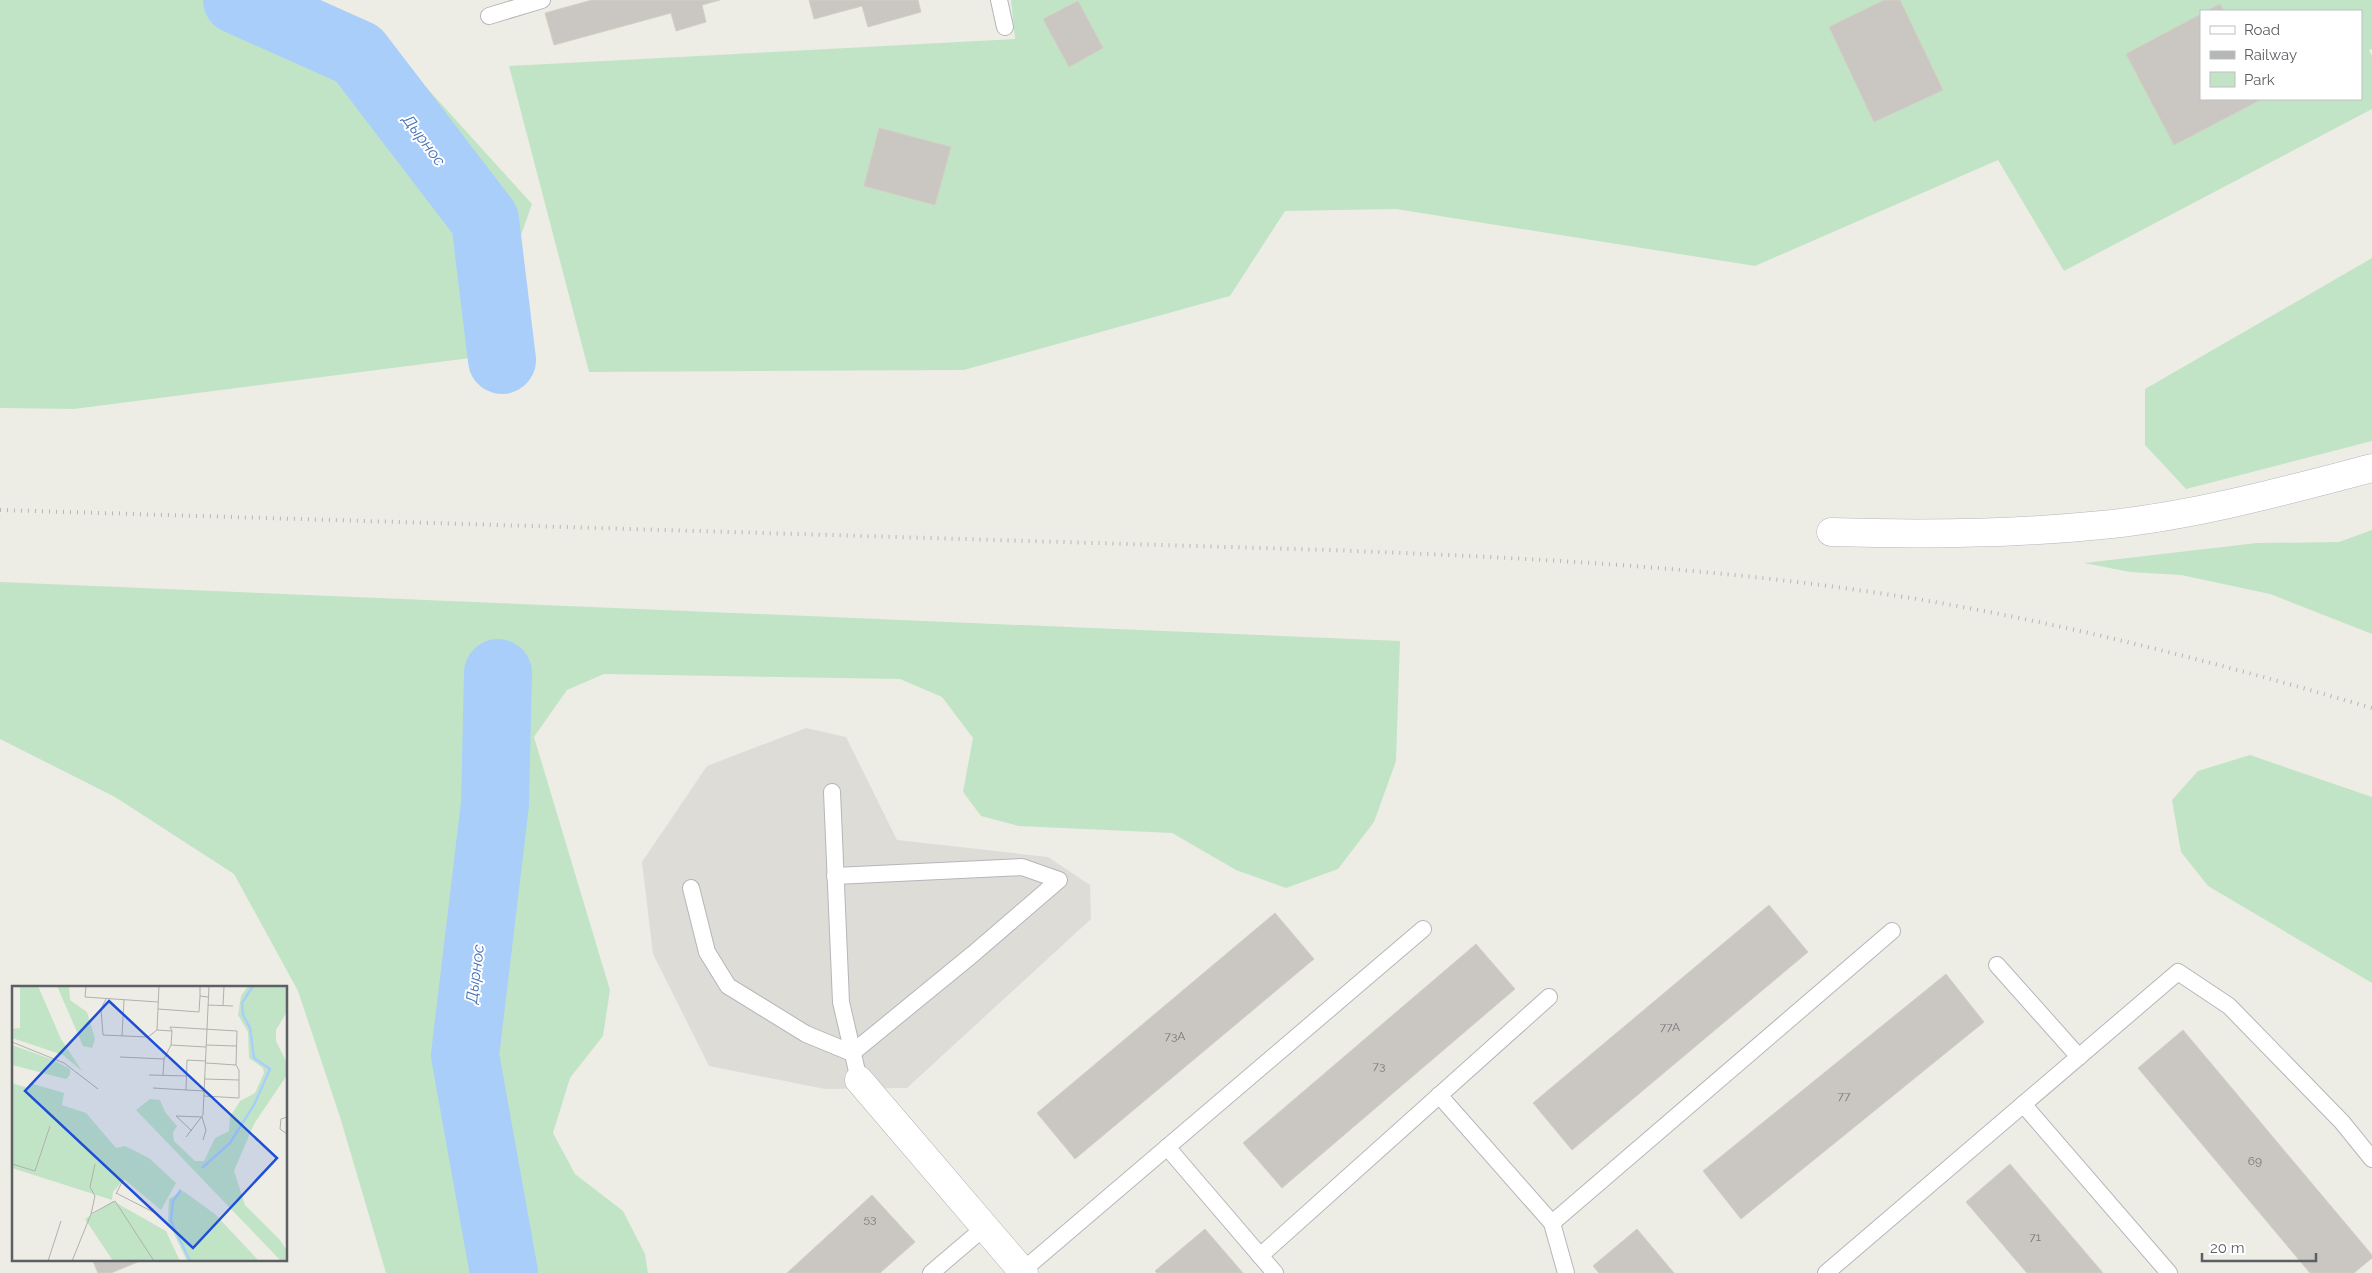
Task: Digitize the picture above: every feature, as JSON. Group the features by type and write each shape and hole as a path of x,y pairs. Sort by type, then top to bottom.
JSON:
{"street":[{"path":"1831,532 1929,535 2104,525 2188,511 2278,492 2372,468"},
{"path":"859,1080 1023,1272"}],"lane":[{"path":"489,16 542,0"},
{"path":"999,0 1005,27"},
{"path":"832,792 840,1002 859,1080"},
{"path":"835,876 1022,867 1059,880 973,954 852,1053"},
{"path":"690,888 707,952 728,986 806,1034 852,1053"},
{"path":"1023,1272 1423,929"},
{"path":"1552,1223 1892,931"},
{"path":"1997,965 2079,1057"},
{"path":"1826,1273 2178,972 2229,1006 2342,1122 2372,1159"},
{"path":"1260,1256 1549,997"},
{"path":"1439,1095 1552,1223 1566,1273"},
{"path":"2023,1104 2169,1273"},
{"path":"1167,1147 1275,1273"},
{"path":"931,1273 985,1228"}],"shaded area":[{"path":"806,728 846,737 897,840 1048,857 1090,885 1091,919 907,1088 825,1089 709,1066 653,954 642,862 707,766"}],"green space":[{"path":"0,0 293,0 379,35 532,204 478,357 74,409 0,408"},
{"path":"1011,0 2372,0 2372,49 2369,50 2372,56 2372,109 2064,271 1998,160 1755,266 1396,209 1285,211 1230,296 964,370 589,372 509,66 1015,39"},
{"path":"2372,258 2372,441 2186,489 2145,445 2145,389"},
{"path":"2372,530 2372,634 2270,594 2181,575 2130,572 2084,563 2257,543 2339,542"},
{"path":"0,582 1400,641 1396,761 1374,822 1338,869 1286,888 1236,870 1172,833 1019,826 981,816 963,792 973,738 942,697 900,679 604,674 567,690 534,737 610,990 603,1036 570,1078 553,1133 575,1174 623,1211 645,1254 648,1273 386,1273 340,1117 298,991 234,874 115,797 0,739"},
{"path":"2250,755 2372,797 2372,983 2208,886 2181,852 2172,800 2198,771"}],"building":[{"path":"592,0 720,0 702,5 706,22 676,31 671,13 554,45 545,13"},
{"path":"809,0 918,0 921,12 868,27 862,6 814,19"},
{"path":"1884,0 1900,0 1943,90 1874,122 1829,27"},
{"path":"1078,1 1103,48 1069,67 1043,19"},
{"path":"2220,4 2223,10 2208,10"},
{"path":"2200,15 2200,100 2260,100 2174,145 2126,54"},
{"path":"879,128 951,147 935,205 864,186"},
{"path":"1769,905 1808,952 1572,1150 1533,1103"},
{"path":"1275,913 1314,959 1075,1159 1037,1113"},
{"path":"1476,944 1515,989 1282,1188 1243,1143"},
{"path":"1946,974 1984,1022 1741,1219 1703,1171"},
{"path":"2183,1030 2372,1255 2372,1258 2354,1273 2310,1273 2138,1068"},
{"path":"2010,1164 2103,1273 2027,1273 1966,1202"},
{"path":"872,1195 915,1242 880,1273 787,1273"},
{"path":"1205,1229 1243,1273 1157,1273 1155,1271"},
{"path":"1637,1229 1674,1273 1599,1273 1593,1266"},
{"path":"92,1260 143,1260 111,1273 98,1273"}],"waterway":[{"name":"Дырнос","path":"237,0 358,54 485,220 502,360"},
{"name":"Дырнос","path":"498,673 495,804 465,1055 504,1273"}],"railway":[{"path":"0,510 1328,550 1607,564 1816,584 1947,604 2130,643 2252,674 2372,708"}]}
